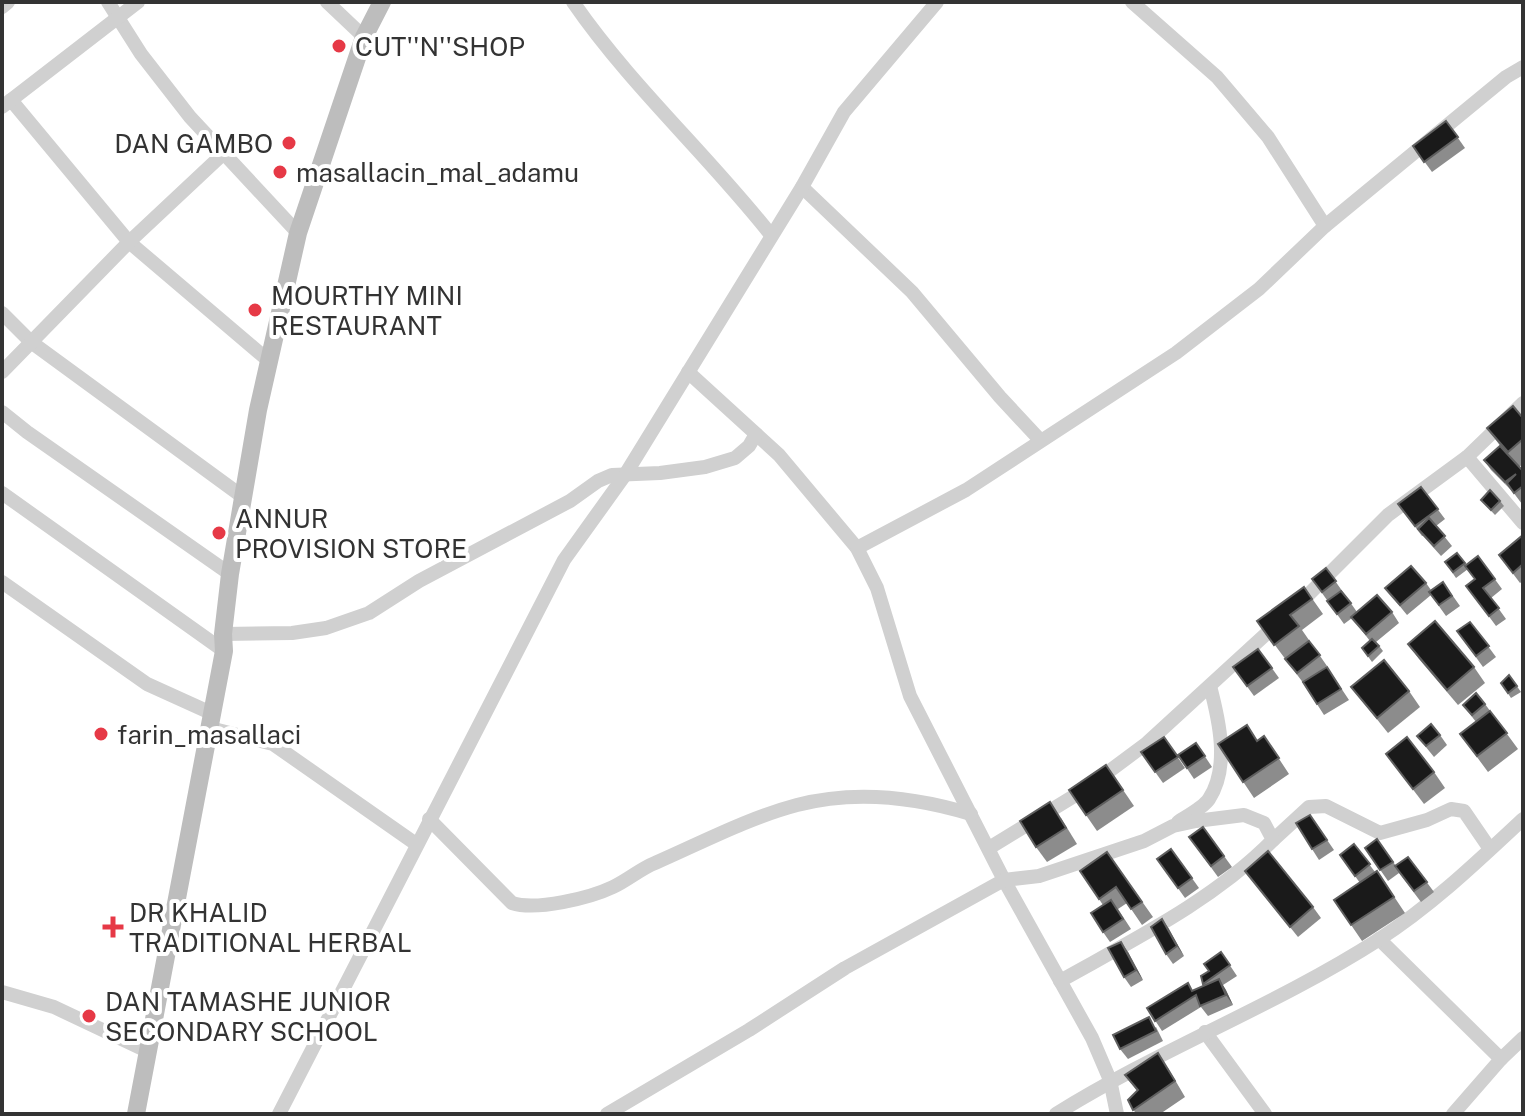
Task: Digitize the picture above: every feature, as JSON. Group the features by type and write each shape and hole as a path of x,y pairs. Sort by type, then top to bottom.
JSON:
{"street":[{"path":"2,7 8,2"},
{"path":"108,2 141,54 190,117 298,233"},
{"path":"138,2 7,103 129,242 269,361"},
{"path":"327,2 364,37"},
{"path":"136,1114 224,643 230,574 269,361 298,233 364,37 382,2"},
{"path":"573,2 649,98 740,196 771,235"},
{"path":"283,1113 416,844 564,560 625,475 802,187 844,112 937,2"},
{"path":"1132,2 1217,77 1268,137 1325,226"},
{"path":"857,548 966,490 1188,344 1259,289 1325,226 1506,77 1523,67"},
{"path":"2,372 129,242 224,153"},
{"path":"802,187 912,292 1040,440"},
{"path":"2,313 31,342 243,497"},
{"path":"688,372 779,455 857,548 877,588 910,696 1004,880 1092,1038 1110,1080 1117,1114"},
{"path":"989,848 1084,790 1147,743 1302,601 1388,515 1467,457 1523,403"},
{"path":"2,412 230,574"},
{"path":"2,493 224,643 326,628 369,613 431,574 570,501 598,481 612,475 705,467 735,458 749,446 756,434"},
{"path":"1467,457 1523,523"},
{"path":"2,582 147,684 210,720 273,744 416,844"},
{"path":"607,1114 749,1030 845,968 1004,880 1039,876 1144,841 1173,826 1209,801 1220,766 1220,725 1210,686"},
{"path":"429,819 512,903 523,906 583,898 613,887 652,864 736,828 795,806 827,799 901,798 971,814"},
{"path":"1060,981 1173,916 1255,858 1309,807 1326,806 1380,833 1427,820 1451,809 1464,811 1490,849"},
{"path":"1173,826 1244,815 1264,823 1273,840"},
{"path":"1056,1114 1110,1080 1262,1007 1379,939 1445,891 1523,819"},
{"path":"1379,939 1501,1059"},
{"path":"2,992 54,1007 149,1052"},
{"path":"1205,1032 1265,1114"},
{"path":"1453,1114 1523,1038"}],"building":[{"path":"1446,121 1458,137 1424,162 1413,146"},
{"path":"1513,406 1523,418 1523,439 1508,452 1487,428"},
{"path":"1500,446 1523,471 1523,486 1514,493 1507,483 1516,474 1505,482 1484,460"},
{"path":"1421,487 1438,509 1415,526 1398,504"},
{"path":"1490,490 1500,501 1491,510 1481,500"},
{"path":"1429,518 1445,536 1434,546 1418,529"},
{"path":"1523,535 1523,564 1513,573 1499,555"},
{"path":"1457,553 1465,563 1453,572 1445,562"},
{"path":"1478,556 1495,579 1483,588 1499,608 1489,616 1466,586 1475,579 1465,566"},
{"path":"1411,566 1426,583 1400,605 1385,588"},
{"path":"1326,568 1336,581 1322,592 1312,579"},
{"path":"1443,582 1452,596 1439,605 1429,592"},
{"path":"1304,587 1312,599 1290,615 1299,626 1274,645 1257,621"},
{"path":"1341,591 1351,603 1337,614 1327,601"},
{"path":"1377,595 1392,612 1366,634 1351,617"},
{"path":"1435,621 1474,667 1447,690 1408,644"},
{"path":"1470,622 1489,646 1476,656 1457,631"},
{"path":"1372,639 1379,646 1368,656 1362,648"},
{"path":"1309,641 1320,655 1297,673 1285,659"},
{"path":"1258,649 1272,668 1247,686 1233,667"},
{"path":"1384,660 1409,691 1377,718 1351,687"},
{"path":"1327,667 1341,689 1317,704 1303,682"},
{"path":"1509,675 1517,686 1508,693 1501,683"},
{"path":"1476,693 1485,704 1472,715 1463,705"},
{"path":"1490,711 1507,733 1477,756 1460,734"},
{"path":"1431,724 1440,735 1426,746 1417,736"},
{"path":"1247,725 1257,741 1264,736 1279,758 1243,782 1218,744"},
{"path":"1164,737 1178,757 1155,772 1141,752"},
{"path":"1407,737 1434,772 1413,789 1386,754"},
{"path":"1196,743 1205,756 1187,768 1178,755"},
{"path":"1106,765 1123,790 1086,815 1069,790"},
{"path":"1050,802 1066,828 1036,847 1020,821"},
{"path":"1310,815 1327,840 1312,849 1296,823"},
{"path":"1203,827 1224,856 1211,866 1189,837"},
{"path":"1377,839 1393,862 1380,870 1365,848"},
{"path":"1354,844 1370,864 1355,876 1340,855"},
{"path":"1171,849 1192,878 1178,888 1157,859"},
{"path":"1268,851 1313,907 1290,927 1245,871"},
{"path":"1107,852 1142,902 1131,909 1116,887 1099,899 1080,871"},
{"path":"1408,857 1427,882 1414,891 1395,866"},
{"path":"1377,871 1394,897 1351,925 1334,900"},
{"path":"1111,900 1123,919 1103,932 1091,913"},
{"path":"1162,919 1177,946 1166,954 1151,927"},
{"path":"1121,942 1136,970 1124,977 1108,948"},
{"path":"1221,952 1230,965 1203,984 1201,976 1209,971 1204,964"},
{"path":"1219,979 1226,995 1200,1006 1196,995 1155,1021 1147,1008 1188,983 1192,991"},
{"path":"1149,1017 1156,1031 1120,1049 1113,1035"},
{"path":"1158,1053 1175,1081 1133,1110 1128,1100 1138,1090 1125,1075"}],"place":[{"name":"CUT''N''SHOP","path":"339,46"},
{"name":"DAN GAMBO","path":"289,143"},
{"name":"masallacin_mal_adamu","path":"280,172"},
{"name":"MOURTHY MINI RESTAURANT","path":"255,310"},
{"name":"ANNUR PROVISION STORE","path":"219,533"},
{"name":"farin_masallaci","path":"101,734"},
{"name":"DR KHALID TRADITIONAL HERBAL","path":"113,927"},
{"name":"DAN TAMASHE JUNIOR SECONDARY SCHOOL","path":"89,1016"}]}
